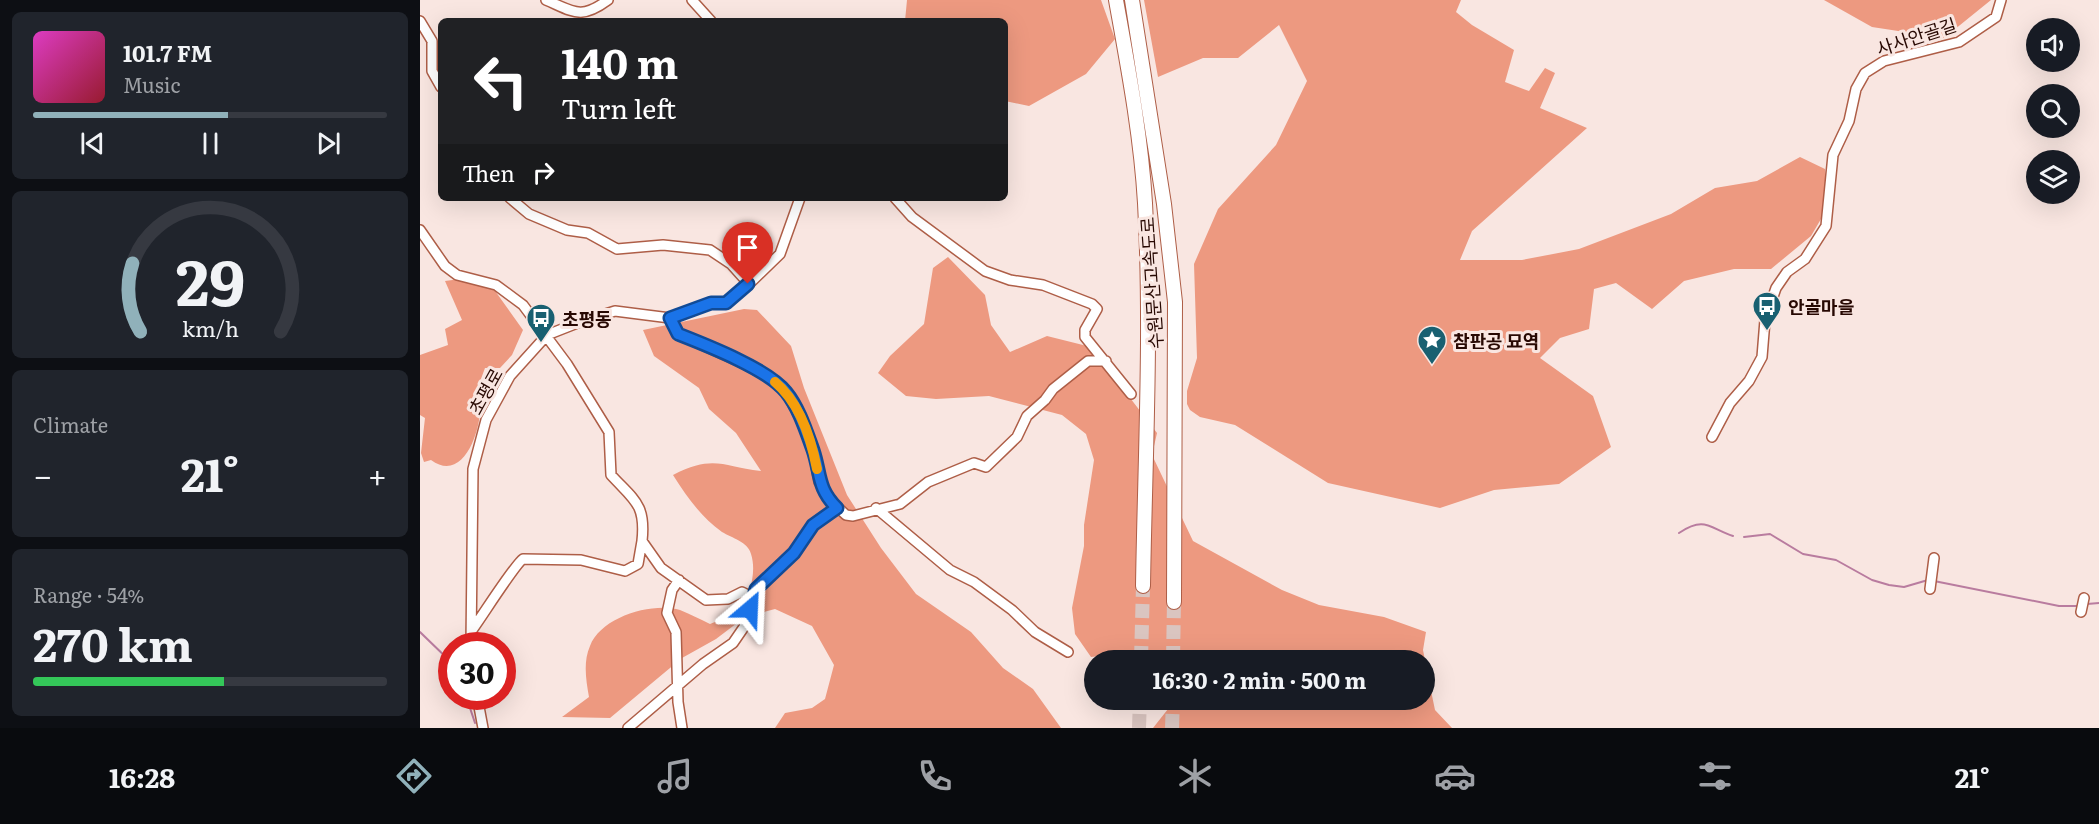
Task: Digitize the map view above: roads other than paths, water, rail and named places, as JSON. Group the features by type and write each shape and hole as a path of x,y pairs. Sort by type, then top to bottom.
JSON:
{"highway":[{"name":"수원문산고속도로","path":"1116,0 1130,78 1145,202 1147,305 1143,586"},
{"name":"수원문산고속도로","path":"1132,0 1164,204 1175,302 1174,602"}],"street":[{"path":"546,0 576,14 593,12 608,0"},
{"path":"692,0 708,18"},
{"name":"사사안골길","path":"1712,437 1730,403 1749,381 1762,357 1765,320 1776,288 1787,272 1805,259 1826,226 1833,155 1849,121 1856,89 1865,73 1884,61 1959,42 1996,17 2003,1"},
{"path":"420,21 432,41 432,71 438,82"},
{"path":"514,201 529,214 567,230 588,233 617,249 663,245 710,250 730,264 748,284"},
{"path":"547,335 615,311 670,318 711,303 726,303 780,254 799,201"},
{"path":"898,201 912,217 985,271 1010,280 1043,285 1092,304 1097,309 1085,330 1085,337 1131,394"},
{"path":"420,230 444,266 457,275 496,285 524,305 547,335 609,432 611,475 638,503 644,519 638,564 625,571 581,560 523,560 516,563 510,578 472,630"},
{"path":"670,318 678,334 769,377 786,392 804,424 814,454 819,482 837,508 846,515 854,516 876,508 900,504 927,482 974,464 986,467 1017,437 1027,416 1045,400 1053,389 1088,361 1106,361"},
{"name":"초평로","path":"472,630 473,469 486,420 499,392 510,376 547,335"},
{"path":"628,728 703,664 733,643 744,627 756,589 794,553 813,525 837,508"},
{"path":"876,508 950,570 974,582 1012,610 1035,632 1068,652"},
{"path":"642,541 662,568 706,600 728,599 742,592 754,598"},
{"path":"1930,589 1934,558"},
{"path":"679,580 672,590 667,612 676,632 682,728"},
{"path":"2081,612 2084,598"},
{"path":"480,710 483,728"}],"waterway":[{"path":"1679,533 1701,524 1733,536"},
{"path":"1744,537 1770,534 1803,554 1836,560 1872,580 1889,585 1904,587 1928,580"},
{"path":"1934,581 2059,606 2078,606"},
{"path":"2087,604 2099,603"},
{"path":"420,632 438,649"},
{"path":"471,710 475,723"}],"tunnel":[{"path":"1141,650 1143,586"},
{"path":"1173,650 1174,602"},
{"path":"1139,728 1140,710"},
{"path":"1172,728 1173,710"}],"place":[{"name":"안골마을","path":"1767,332"},
{"name":"초평동","path":"541,344"},
{"name":"참판공 묘역","path":"1432,366"}]}
